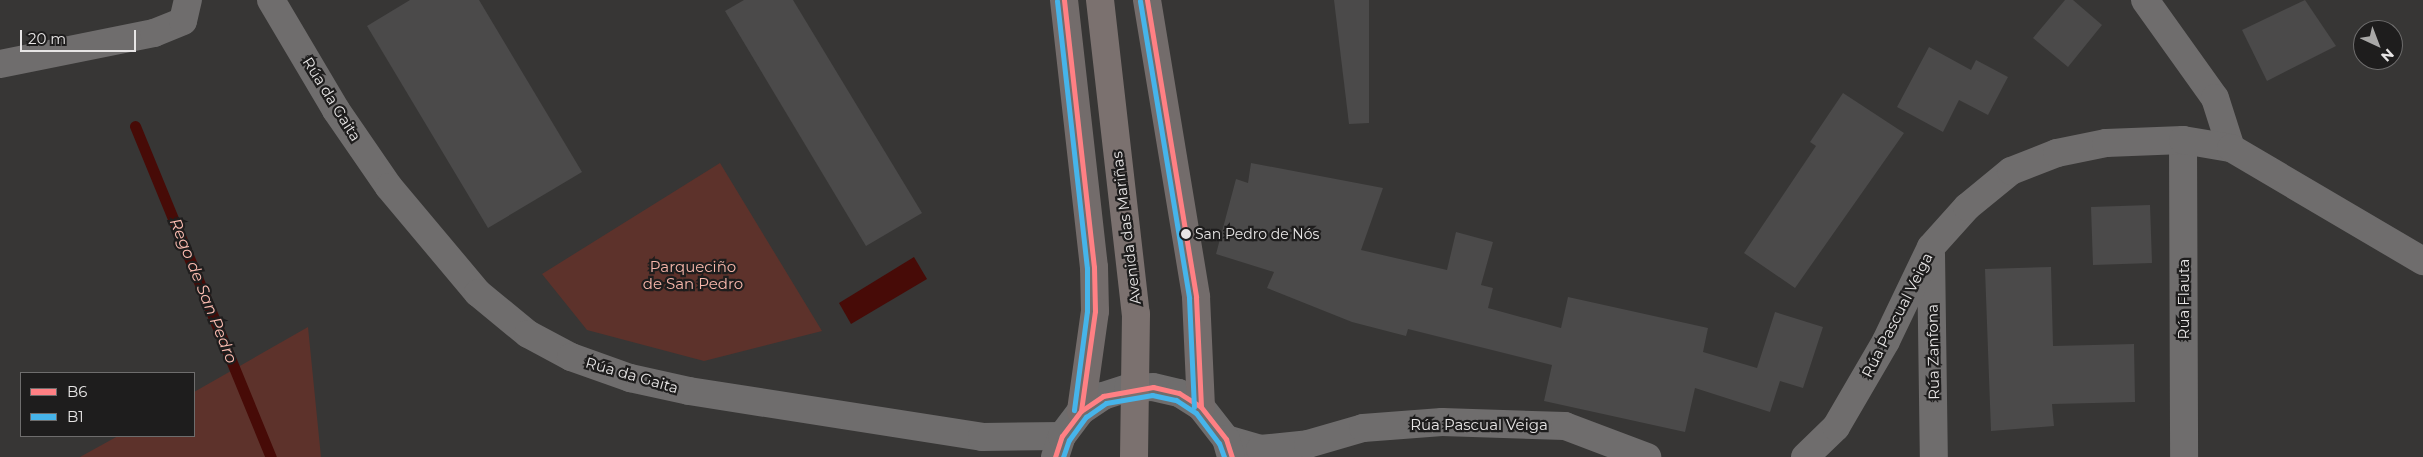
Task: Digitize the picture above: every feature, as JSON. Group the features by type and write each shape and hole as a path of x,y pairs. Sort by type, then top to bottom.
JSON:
{"highway":[{"name":"Avenida das Mariñas","path":"1100,0 1136,314 1134,457"}],"main road":[{"path":"1064,0 1094,267 1095,310 1081,410"},
{"path":"1147,0 1196,297 1201,407"}],"street":[{"path":"0,64 154,32 183,21 188,0"},
{"name":"Rúa da Gaita","path":"271,0 336,110 389,187 478,293 528,334 571,357 638,380 982,437 1059,447"},
{"path":"2145,0 2215,98 2230,148"},
{"name":"Rúa Pascual Veiga","path":"1805,457 1836,428 1886,341 1931,247 1967,208 2011,171 2057,153 2106,143 2183,140 2230,148 2317,194 2423,261"},
{"name":"Rúa Flauta","path":"2183,140 2184,457"},
{"name":"Rúa Zanfona","path":"1931,247 1934,457"},
{"path":"1059,447 1081,410 1111,393 1153,387 1179,393 1201,407 1229,448"},
{"name":"Rúa Pascual Veiga","path":"1229,448 1298,450 1363,428 1442,422 1565,426 1647,457"},
{"name":"Rúa da Gaita","path":"982,437 1012,457"}],"green space":[{"name":"Parqueciño de San Pedro","path":"720,163 822,331 704,361 587,330 542,274"},
{"path":"308,327 321,457 80,457 116,437 195,437 195,391"}],"shaded area":[{"path":"914,257 927,279 851,324 839,303"}],"building":[{"path":"410,0 479,0 582,172 488,228 367,26"},
{"path":"744,0 793,0 922,213 866,246 725,11"},
{"path":"1334,0 1369,0 1369,123 1349,124"},
{"path":"2065,0 2073,0 2102,25 2068,67 2033,38"},
{"path":"2305,0 2336,46 2267,81 2242,30"},
{"path":"1929,47 1971,70 1976,60 2008,77 1988,115 1959,100 1943,132 1897,107"},
{"path":"1843,93 1904,133 1795,288 1744,253 1816,146 1810,142"},
{"path":"1251,163 1383,188 1361,250 1447,270 1456,232 1493,242 1481,285 1493,288 1488,308 1561,328 1568,297 1708,328 1703,352 1757,368 1775,312 1823,327 1803,388 1780,381 1770,412 1695,388 1685,432 1544,401 1552,365 1408,329 1406,336 1352,322 1267,288 1274,272 1216,254 1236,179 1248,183"},
{"path":"2150,205 2152,263 2093,265 2091,207"},
{"path":"2051,267 2053,346 2134,344 2135,402 2052,404 2054,426 1991,431 1985,269"}],"waterway":[{"name":"Rego de San Pedro","path":"135,126 271,457"}],"transit line":[{"name":"B6","path":"1064,0 1094,267 1095,311 1081,411"},
{"name":"B6","path":"1147,0 1196,297 1201,407"},
{"name":"B1","path":"1057,1 1087,268 1087,311 1074,410"},
{"name":"B1","path":"1140,1 1189,298 1194,407"},
{"name":"B6","path":"1055,457 1062,436 1081,411 1103,396 1153,387 1179,393 1201,407 1226,439 1232,457"},
{"name":"B1","path":"1063,457 1069,440 1086,417 1106,403 1152,395 1176,400 1196,413 1219,443 1224,457"}],"place":[{"name":"San Pedro de Nós","path":"1186,234"}]}
